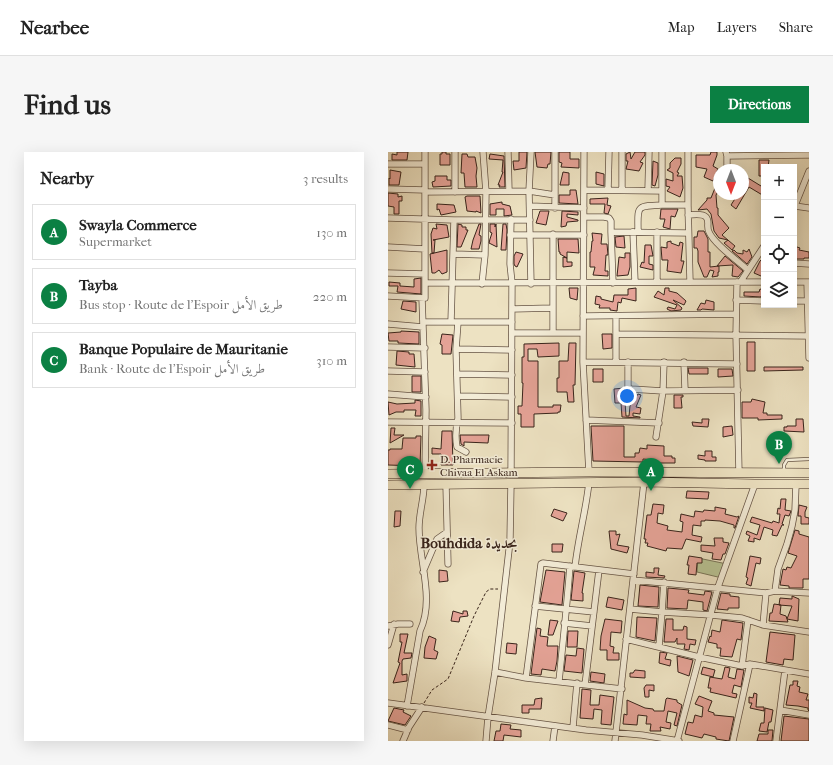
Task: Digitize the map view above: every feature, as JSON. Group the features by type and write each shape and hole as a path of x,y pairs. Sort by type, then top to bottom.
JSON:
{"highway":[{"path":"388,474 589,472 809,473"},
{"path":"388,485 589,482 809,484"}],"street":[{"path":"425,152 425,298 422,298 426,397 425,474"},
{"path":"455,152 455,192"},
{"path":"482,284 486,220 486,192 483,152"},
{"path":"508,152 509,191"},
{"path":"531,152 529,191 531,284"},
{"path":"555,152 555,208"},
{"path":"584,152 583,362 589,472"},
{"path":"608,190 609,152"},
{"path":"622,152 622,190"},
{"path":"648,190 649,152"},
{"path":"662,152 662,205"},
{"path":"688,152 688,233 690,281"},
{"path":"727,164 726,154 809,155"},
{"path":"388,164 425,164"},
{"path":"797,202 809,171"},
{"path":"388,189 455,192 529,191 555,195"},
{"path":"584,190 662,191"},
{"path":"635,282 635,232 638,212 640,209 644,205 688,205"},
{"path":"530,206 584,208"},
{"path":"797,207 809,208"},
{"path":"688,215 703,215 706,217 709,222 708,231 714,240 748,270"},
{"path":"584,217 604,217 609,218 611,221 613,283"},
{"path":"388,218 530,220"},
{"path":"451,322 454,220"},
{"path":"511,220 511,473"},
{"path":"611,232 688,233"},
{"path":"657,232 657,282"},
{"path":"554,234 554,333"},
{"path":"510,235 584,235"},
{"path":"388,247 425,248"},
{"path":"739,473 736,300 739,282 761,250"},
{"path":"454,254 485,255"},
{"path":"797,263 809,264"},
{"path":"388,273 425,274"},
{"path":"425,284 583,284 690,281 761,282"},
{"path":"797,282 808,282 807,301 809,358"},
{"path":"388,296 422,298"},
{"path":"736,300 761,300"},
{"path":"797,301 807,301"},
{"path":"512,309 554,308"},
{"path":"583,316 736,314"},
{"path":"616,316 616,361"},
{"path":"458,322 456,349 458,374 458,418 456,441 457,447 466,452"},
{"path":"388,324 512,322"},
{"path":"512,333 583,333"},
{"path":"616,334 808,336"},
{"path":"388,347 425,348"},
{"path":"456,349 512,350"},
{"path":"583,362 616,361 737,364"},
{"path":"628,362 628,386 631,389 662,391 738,390"},
{"path":"656,437 659,423 664,362"},
{"path":"684,362 685,390"},
{"path":"388,371 425,372"},
{"path":"458,374 512,375"},
{"path":"388,394 426,397"},
{"path":"458,396 512,397"},
{"path":"586,420 659,423"},
{"path":"388,422 512,423"},
{"path":"559,682 564,623 572,567 587,502 589,482"},
{"path":"616,741 644,482"},
{"path":"486,741 510,541 511,483"},
{"path":"388,703 555,726 642,735 678,741 718,587 755,484"},
{"path":"775,591 778,569 792,526 795,510 796,484"},
{"path":"408,706 420,632 424,624 426,606 426,587 421,559 419,528 424,497 424,485"},
{"path":"446,485 448,564"},
{"path":"423,572 437,539 447,532"},
{"path":"526,678 541,564 543,563 599,570 664,582 766,593 775,591 809,593"},
{"path":"585,685 599,570"},
{"path":"659,646 664,582"},
{"path":"763,626 766,593"},
{"path":"535,606 594,612"},
{"path":"630,609 742,618 763,626 809,632"},
{"path":"742,666 748,620"},
{"path":"564,623 592,626"},
{"path":"388,645 391,625 410,624"},
{"path":"626,639 742,666 750,664 809,674"},
{"path":"733,741 750,664"},
{"path":"776,741 785,670"},
{"path":"495,672 526,678 622,689"},
{"path":"573,727 577,683"},
{"path":"403,741 422,707"},
{"path":"780,710 809,714"},
{"path":"388,724 408,730"},
{"path":"553,741 555,726"}],"lane":[{"path":"783,473 784,465 787,460 809,459"}],"path":[{"path":"422,707 427,696 432,690 448,679 474,616 486,592 490,589 505,591"}],"green space":[{"path":"698,558 727,564 722,578 697,572"}],"building":[{"path":"397,152 408,152 407,160 392,160 392,154 397,155"},
{"path":"442,152 450,154 450,165 440,165 440,154 442,154"},
{"path":"519,152 527,152 526,168 514,170 513,161 519,161"},
{"path":"535,152 551,152 550,164 548,164 547,168 537,167"},
{"path":"559,152 570,152 570,159 579,159 579,168 561,167 562,163 559,162"},
{"path":"630,152 631,159 635,152 645,152 645,155 640,162 643,163 639,171 626,169 628,161 626,161 626,154"},
{"path":"711,152 717,152 713,164 713,181 704,177 707,169 696,167 696,155 710,155"},
{"path":"462,154 467,154 468,157 475,157 477,168 477,187 465,187 464,173 461,173"},
{"path":"490,154 504,156 505,187 499,187 500,185 498,185 503,172 503,160 489,159"},
{"path":"675,158 681,158 681,164 677,172 679,173 677,176 682,176 683,188 680,197 667,191 670,187 666,186 666,179 673,181 673,173 667,170 670,168 670,163"},
{"path":"759,160 769,160 768,164 761,164 761,176 759,176"},
{"path":"653,161 658,163 658,175 655,186 652,185"},
{"path":"390,170 401,172 399,185 389,185"},
{"path":"563,172 569,173 569,185 560,185"},
{"path":"596,172 604,174 604,186 596,184"},
{"path":"435,176 447,176 447,180 451,180 451,186 433,187 432,182 435,181"},
{"path":"749,179 761,186 761,194 749,187"},
{"path":"570,190 576,190 578,204 559,203 559,195 570,195"},
{"path":"388,193 398,194 398,197 402,196 402,201 399,201 399,214 394,214 394,207 388,206"},
{"path":"713,193 713,200 716,200 718,215 729,228 722,235 728,240 719,238 714,231 711,214 707,209 698,210 707,198 711,198"},
{"path":"480,196 481,213 476,211 467,211 465,197"},
{"path":"608,198 607,205 611,206 608,214 604,213 605,204 590,204 590,199"},
{"path":"734,200 741,200 736,209 731,205"},
{"path":"502,202 502,204 510,206 512,215 504,216 504,209 496,209 496,215 490,215 490,204"},
{"path":"437,204 454,205 456,212 441,215 439,209 437,210"},
{"path":"661,209 678,209 675,217 671,216 670,229 663,227 665,219 660,219"},
{"path":"540,211 549,211 546,225 536,223"},
{"path":"562,211 578,212 578,215 567,214 567,217 578,221 567,222 566,226 561,227"},
{"path":"436,224 447,225 449,237 433,240 435,240 434,253 432,253 431,234 433,228 437,229"},
{"path":"458,224 462,225 462,227 466,227 466,230 468,230 461,247 457,247"},
{"path":"479,224 481,224 479,235 481,236 481,241 479,249 471,249 473,240"},
{"path":"490,224 495,224 495,227 496,224 497,247 489,243 492,233 490,232"},
{"path":"503,224 506,224 507,230 506,250 501,250"},
{"path":"698,231 704,231 708,239 710,267 719,266 718,276 712,277 714,271 710,270 707,277 704,277 698,262 697,248 694,248 694,237 697,237"},
{"path":"592,233 602,234 601,244 607,244 608,255 606,255 605,271 608,271 608,276 593,275 595,267 590,267 590,252 593,241"},
{"path":"624,236 625,248 616,247 615,237"},
{"path":"558,239 578,239 579,253 567,252 567,258 560,254"},
{"path":"728,240 735,246 732,250 724,243"},
{"path":"671,241 671,243 679,246 680,242 683,243 681,261 684,261 681,273 667,271 668,260 662,260 661,247 667,248 667,242"},
{"path":"645,245 651,245 653,256 649,256 649,264 653,265 653,270 640,267 642,262 644,263"},
{"path":"797,247 800,248 799,250 809,252 809,258 797,259"},
{"path":"749,249 752,257 747,264 732,251 734,250 737,253 743,254 743,250 747,252"},
{"path":"447,250 447,272 442,274 439,270 432,273 430,254"},
{"path":"516,252 523,254 517,267 514,264 514,256"},
{"path":"625,253 630,253 630,267 628,275 617,276 619,257 625,258"},
{"path":"725,256 743,271 738,277 732,276 733,265 717,266"},
{"path":"563,257 567,258 567,262 572,262 572,266 563,267"},
{"path":"761,260 761,276 754,273"},
{"path":"421,278 421,294 397,292 398,286 389,286 389,282 400,283 400,286 414,287 414,279"},
{"path":"569,288 578,288 577,300 570,298"},
{"path":"636,288 636,301 622,298 621,303 618,302 617,311 610,310 610,308 599,308 600,305 595,304 596,296 613,302 614,295 628,295 628,289"},
{"path":"665,288 669,288 669,291 677,293 686,301 684,305 673,300 682,308 681,310 671,311 667,309 668,307 675,309 677,305 654,297 658,291 664,295"},
{"path":"761,289 761,297 744,296 744,292 759,292"},
{"path":"706,300 714,302 714,310 697,310 701,303 705,304"},
{"path":"403,301 416,302 416,312 401,309"},
{"path":"401,331 419,332 419,344 389,341 388,333"},
{"path":"442,334 453,335 451,354 442,354 442,345 440,344"},
{"path":"602,334 612,334 612,348 603,349"},
{"path":"747,342 755,342 755,371 747,371"},
{"path":"559,343 559,356 538,357 537,349 528,349 528,361 538,361 538,407 553,407 553,405 561,405 560,412 534,414 534,427 521,427 521,414 518,414 518,406 522,406 522,357 524,357 524,344"},
{"path":"569,343 576,343 575,385 573,385 574,402 568,402 567,392 557,392 559,361 568,361"},
{"path":"397,351 414,354 415,367 396,365"},
{"path":"764,367 803,367 803,370 764,371"},
{"path":"688,368 708,368 708,374 689,374"},
{"path":"593,369 603,369 603,382 593,382"},
{"path":"718,369 732,369 733,376 718,377"},
{"path":"412,376 421,376 421,392 412,392"},
{"path":"624,388 626,416 629,416 630,406 638,394 641,395 636,407 641,408 640,414 633,413 633,416 640,418 622,417 621,403 615,403 614,389"},
{"path":"674,395 683,395 683,397 681,397 682,408 674,408"},
{"path":"752,399 765,402 763,413 767,413 767,415 782,415 782,419 758,420 758,418 742,418 742,402 751,402"},
{"path":"415,400 421,401 421,416 415,416 416,410 404,410 404,412 396,412 389,415 388,402 397,404 415,403"},
{"path":"702,419 709,419 708,427 693,426 692,422 702,423"},
{"path":"796,419 803,419 804,432 784,431 784,427 796,426"},
{"path":"591,426 624,426 624,457 635,457 635,453 639,453 640,448 647,449 647,445 664,446 664,456 672,456 672,458 675,458 675,463 654,463 654,460 643,459 643,462 593,461"},
{"path":"732,426 733,435 723,437 723,427"},
{"path":"391,428 395,428 394,435 404,435 390,443"},
{"path":"442,431 452,431 453,465 441,465 441,454 432,454 432,448 441,449"},
{"path":"460,435 489,435 488,443 464,442 464,446 461,444"},
{"path":"416,436 421,436 420,466 388,465 388,450 402,449 403,438 416,438"},
{"path":"705,451 712,451 712,457 716,457 716,461 705,461 698,459 698,455 705,456"},
{"path":"687,491 709,492 708,499 686,498"},
{"path":"781,499 786,499 785,510 791,511 789,516 785,515 782,524 784,525 782,525 777,536 772,535 773,530 764,527 760,540 754,538 754,542 748,541 750,536 746,534 747,531 757,535 760,525 750,522 752,517 772,523 773,521 779,523 780,514 777,514 778,508 780,509"},
{"path":"653,504 664,505 663,514 658,513 657,523 668,526 667,530 682,532 683,522 680,521 681,514 694,517 695,511 715,511 715,507 726,509 725,514 737,517 739,516 735,528 734,525 720,521 701,521 701,526 693,525 692,535 702,537 701,542 686,539 682,549 667,548 666,551 647,546 648,543 645,543 646,539 644,539 647,515 651,515"},
{"path":"799,505 807,507 805,517 809,518 809,524 801,524 801,516 798,516"},
{"path":"554,509 567,513 563,521 551,516"},
{"path":"395,511 401,511 400,526 394,527"},
{"path":"795,530 799,531 799,534 809,537 809,579 803,579 803,588 789,588 789,586 780,585 783,569 786,570 787,567 791,568 797,556 788,553"},
{"path":"609,531 616,531 616,535 620,534 617,545 629,547 627,553 611,549"},
{"path":"714,538 723,538 723,542 729,543 721,560 712,559 713,553 701,551 701,545 715,546"},
{"path":"552,544 563,544 562,552 552,552"},
{"path":"689,556 702,558 702,563 697,563 696,575 688,574 689,565 687,565"},
{"path":"750,556 761,558 760,564 756,563 751,586 746,584"},
{"path":"654,568 659,568 658,575 665,576 664,578 646,577 646,572 654,573"},
{"path":"439,570 447,571 448,581 439,582"},
{"path":"546,570 565,572 562,605 540,602"},
{"path":"574,571 585,573 582,593 583,601 571,600"},
{"path":"640,585 659,587 658,607 638,606"},
{"path":"668,588 689,590 688,593 704,595 705,591 712,592 707,611 703,610 703,602 688,600 687,609 667,608"},
{"path":"721,593 739,597 739,608 728,608 728,610 717,609"},
{"path":"792,596 799,599 798,621 787,619 788,622 769,621 770,613 772,613 774,604 779,605 780,598 792,599","holes":["781,605 792,606 787,619 786,616 780,614"]},
{"path":"608,597 624,600 622,610 606,607"},
{"path":"453,611 463,614 463,611 467,611 468,616 460,617 459,622 451,621"},
{"path":"637,617 657,618 655,641 636,637"},
{"path":"605,619 622,621 621,633 611,632 610,646 614,647 613,653 619,653 619,660 607,660 607,650 600,650 601,636"},
{"path":"666,619 673,619 673,630 683,630 684,626 687,627 687,639 696,640 695,645 690,644 689,650 684,649 685,644 677,644 677,638 675,642 664,642"},
{"path":"550,620 558,621 553,635 548,635"},
{"path":"722,620 743,623 741,640 737,639 732,657 720,656 721,648 717,648 717,644 708,642 710,636 711,637 712,630 720,632"},
{"path":"537,628 541,629 540,636 548,637 547,646 558,646 555,671 542,669 541,675 531,674"},
{"path":"568,631 578,631 577,647 567,647"},
{"path":"770,632 795,635 793,660 784,659 783,665 766,662"},
{"path":"400,634 408,634 404,653 412,653 411,658 403,659 402,661 402,675 407,674 407,681 393,683 400,663 398,662 402,642 400,642"},
{"path":"429,636 436,639 434,650 438,652 436,659 424,658 425,647"},
{"path":"507,643 517,644 516,654 506,653"},
{"path":"577,648 584,649 582,673 564,671 566,655 576,656"},
{"path":"660,652 667,653 665,659 671,660 670,666 659,663"},
{"path":"677,656 693,660 689,676 678,672"},
{"path":"703,667 715,670 713,677 701,674"},
{"path":"725,667 730,668 728,677 735,679 737,669 744,670 741,687 734,685 732,693 737,694 736,698 710,692 711,688 708,688 710,677 722,679"},
{"path":"635,670 645,671 645,678 630,677 630,673 633,673"},
{"path":"591,672 605,674 604,683 590,681"},
{"path":"793,681 798,681 797,686 800,687 799,692 808,694 806,700 809,700 809,711 808,708 786,705 790,685 793,685"},
{"path":"646,685 654,685 654,691 649,690 649,697 645,697 644,688"},
{"path":"582,689 591,690 590,705 599,705 600,695 614,697 611,725 601,724 602,710 594,709 593,719 580,718"},
{"path":"754,693 757,694 756,707 764,707 764,711 750,708 752,703 749,703 749,697 753,698"},
{"path":"699,696 712,701 708,711 714,713 714,715 734,717 729,741 716,739 716,737 704,734 702,738 685,734 688,722 693,723 695,715 702,717 703,707 695,704"},
{"path":"542,698 541,709 529,709 529,713 522,713 522,705 534,705 535,699"},
{"path":"667,698 677,700 677,702 682,705 677,726 674,725 677,713 668,711 666,722 671,723 670,729 660,727 661,731 650,731 651,724 646,724 647,716 638,715 637,725 623,724 624,714 627,715 627,700 645,708 653,709 654,711 664,711"},
{"path":"394,708 404,710 403,712 411,716 405,725 388,721"},
{"path":"765,708 773,710 771,722 769,722 767,732 759,731 761,723 764,723"},
{"path":"784,716 809,719 809,741 781,741"},
{"path":"501,724 511,725 510,729 521,730 521,737 504,735 503,741 494,741 496,731 500,731"},
{"path":"768,730 773,730 772,741 757,741 759,734 768,734"}],"place":[{"name":"Tayba","path":"779,464"},
{"name":"D. Pharmacie Chivaa El Askam","path":"432,465"},
{"name":"Banque Populaire de Mauritanie","path":"410,489"},
{"name":"Swayla Commerce","path":"651,491"}],"district":[{"name":"Bouhdida بحديدة","path":"469,543"}]}
